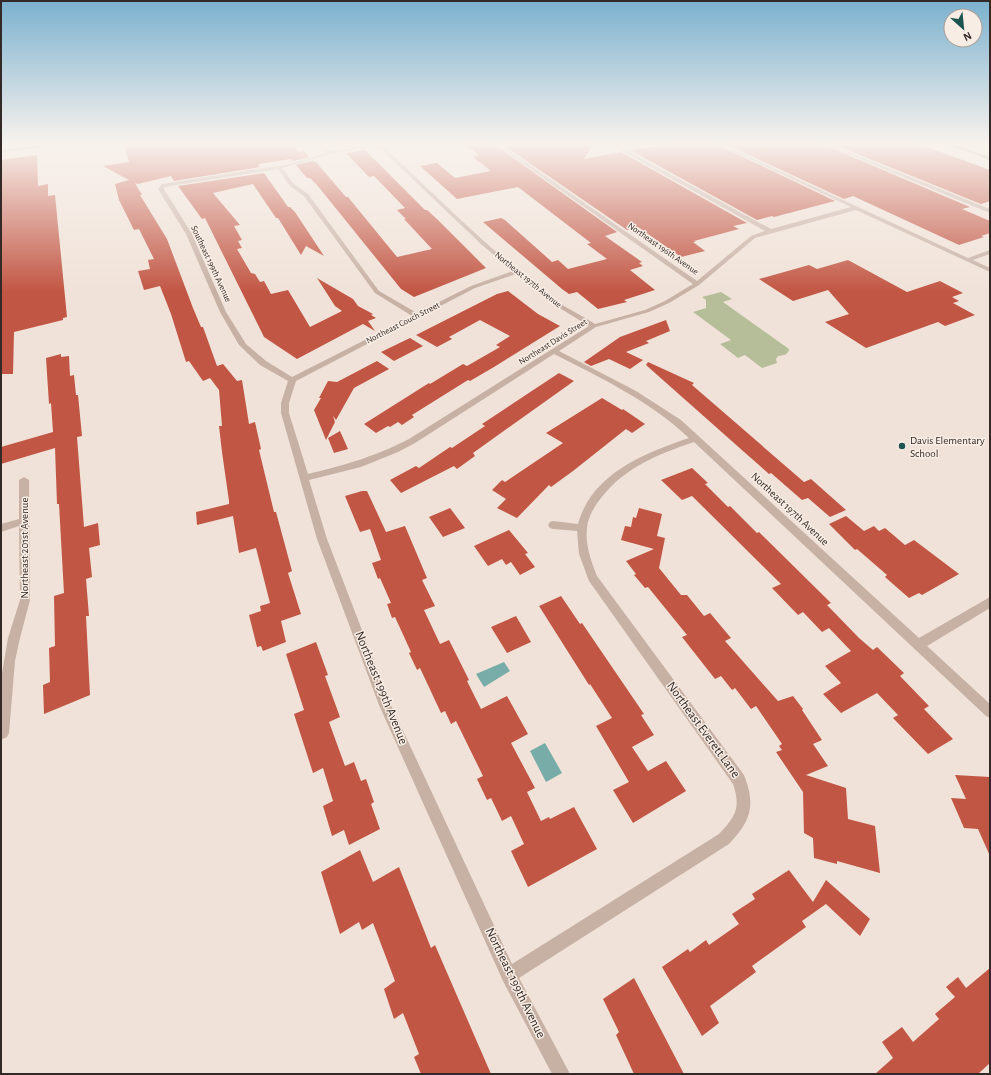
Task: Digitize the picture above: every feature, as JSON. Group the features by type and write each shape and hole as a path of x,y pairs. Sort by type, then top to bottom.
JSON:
{"street":[{"name":"Southeast 199th Avenue","path":"163,192 189,234 223,312 243,345 263,363 292,380"},
{"path":"302,192 306,195 377,292 417,316"},
{"name":"Northeast 197th Avenue","path":"429,192 516,272 552,301 594,326"},
{"name":"Northeast 196th Avenue","path":"566,192 697,284"},
{"path":"701,192 770,231"},
{"path":"822,192 990,270"},
{"path":"944,192 990,211"},
{"name":"Northeast Davis Street","path":"305,478 358,465 395,450 412,441 583,332 594,326 657,306 697,284 753,237 855,208"},
{"path":"967,260 990,252"},
{"name":"Northeast Couch Street","path":"292,380 473,287 516,272"},
{"name":"Northeast 197th Avenue","path":"554,351 646,399 678,422 697,438 990,712"},
{"name":"Northeast 199th Avenue","path":"292,380 285,403 285,413 322,539 385,705 509,975 561,1074"},
{"name":"Northeast Everett Lane","path":"509,975 724,839 738,824 744,810 744,795 739,780 593,578 585,560 582,528 591,505 604,486 633,464 656,453 697,438"},
{"name":"Northeast 201st Avenue","path":"3,733 4,696 10,658 25,600 24,480"},
{"path":"1,528 24,521"},
{"path":"553,525 582,528"},
{"path":"918,645 990,602"}],"green space":[{"path":"721,292 732,299 723,302 789,349 787,354 778,356 776,359 777,363 762,368 745,355 738,358 720,344 731,340 693,312 706,308 706,300 702,297"}],"water":[{"path":"504,662 510,671 484,687 476,674"},
{"path":"545,743 562,773 546,782 530,751"}],"building":[{"path":"1,192 48,192 48,196 55,195 67,317 63,318 63,320 14,332 13,374 1,374"},
{"path":"117,192 140,192 142,195 140,195 167,239 193,308 201,327 203,327 217,366 223,364 237,381 242,380 249,424 255,422 261,449 259,450 274,512 276,512 292,571 288,573 301,614 281,621 286,642 263,651 261,646 257,647 249,615 261,611 260,606 270,603 256,548 239,553 233,516 197,525 196,512 229,504 219,426 222,426 219,390 210,378 203,381 189,361 186,362 171,314 160,286 144,290 138,271 150,269 148,260 154,259 139,229 134,230 119,200"},
{"path":"182,192 217,192 213,193 240,225 234,226 242,240 238,241 242,248 237,249 251,273 255,274 260,282 264,281 271,294 288,290 310,327 342,311 335,306 317,278 353,299 358,306 373,314 371,315 376,318 368,321 375,331 363,324 297,359 264,337 205,218 202,219"},
{"path":"259,192 278,192 288,207 295,212 324,256 306,246 301,255 278,218 276,218"},
{"path":"323,192 342,192 346,197 348,197 397,257 432,249 397,210 405,208 390,192 407,192 425,210 427,210 438,220 486,268 414,297 401,289"},
{"path":"449,192 492,192 457,199"},
{"path":"525,192 561,192 617,232 605,236 642,262 639,263 643,266 630,270 655,290 624,300 627,302 598,309 577,292 569,294 562,289 483,222 501,218 505,220 552,262 558,260 568,269 607,259 587,244 591,243"},
{"path":"572,192 692,192 747,223 733,226 739,229 694,241 696,242 693,242 705,251 681,257 638,227 627,230"},
{"path":"707,192 817,192 835,201 774,217 772,216 757,220"},
{"path":"829,192 935,192 970,207 962,209 990,221 990,233 981,236 984,237 959,245 853,196 844,199"},
{"path":"952,192 990,192 990,201 981,204"},
{"path":"848,260 907,292 940,281 963,293 952,297 959,301 953,303 975,315 945,326 938,322 866,348 825,322 849,314 828,290 793,301 759,279 809,265 817,269"},
{"path":"508,291 538,314 560,326 412,415 414,417 402,425 398,422 376,433 364,424 429,383 430,384 463,364 467,366 500,347 496,345 510,336 480,320 449,337 452,339 437,347 416,335 497,294"},
{"path":"666,320 670,331 646,341 649,343 626,352 643,360 630,369 609,359 591,366 584,362 620,337"},
{"path":"410,338 423,346 394,361 381,352"},
{"path":"61,354 61,357 69,356 70,376 74,375 76,395 78,395 82,436 77,437 84,527 98,523 100,545 89,548 92,577 86,579 89,616 86,616 90,695 44,714 43,685 50,682 49,648 55,646 54,596 64,593 59,504 57,504 55,448 1,464 1,447 53,432 51,403 49,404 46,358"},
{"path":"377,361 389,369 354,388 336,420 333,416 335,422 326,440 314,410 328,381 337,382"},
{"path":"648,362 694,383 692,385 804,482 811,479 846,510 830,517 808,498 802,500 771,473 769,474 646,365"},
{"path":"559,373 574,381 473,453 475,456 457,469 454,466 401,493 390,480 416,466 419,468 450,447 452,448 485,426 482,424"},
{"path":"602,398 622,410 623,409 645,424 632,433 626,429 551,487 549,485 517,518 497,508 506,499 492,490 502,480 505,482 563,443 546,433"},
{"path":"340,431 348,449 334,453 328,438"},
{"path":"692,468 708,483 705,484 728,507 730,506 757,533 759,532 831,603 827,605 859,638 873,650 877,647 904,673 900,676 929,706 924,709 953,739 928,754 893,718 898,715 877,693 841,713 823,694 841,683 825,666 851,651 829,628 822,632 803,612 798,615 772,588 781,584 692,496 682,500 661,480"},
{"path":"367,491 386,532 405,526 427,578 422,580 435,606 424,610 440,644 449,640 469,680 467,681 481,709 507,696 528,734 511,743 535,788 527,792 541,821 549,817 550,819 574,807 597,849 528,887 511,851 524,844 511,816 502,821 491,798 487,800 477,779 483,776 456,721 451,724 445,711 441,713 420,668 417,670 409,653 411,652 395,617 392,618 387,604 391,603 380,578 378,579 372,563 381,560 370,529 360,532 345,496"},
{"path":"450,508 465,528 443,537 429,517"},
{"path":"639,508 662,514 657,536 665,538 659,568 681,595 687,595 704,616 710,613 731,638 725,641 778,701 793,696 803,709 802,710 822,740 813,744 828,766 806,775 846,788 848,819 875,826 880,873 837,861 837,864 814,858 813,838 804,833 803,792 776,752 782,750 779,746 782,744 756,706 751,709 735,688 732,690 721,676 715,679 682,637 687,635 648,587 645,588 634,575 636,574 626,561 654,549 621,540 625,526 631,527 633,517 636,518"},
{"path":"846,516 864,531 874,526 879,531 885,528 905,545 914,540 959,574 922,595 919,593 909,598 885,577 887,575 857,549 855,550 829,524"},
{"path":"509,530 528,553 525,554 535,567 520,575 511,562 506,565 502,559 488,566 474,546"},
{"path":"561,596 580,624 582,623 644,714 641,715 654,735 632,747 648,771 666,761 686,791 633,823 613,790 629,782 596,726 612,718 590,684 589,685 539,606"},
{"path":"516,616 531,642 507,653 491,627"},
{"path":"316,642 328,675 325,676 340,717 329,722 345,766 354,762 361,781 366,779 374,802 371,804 380,829 349,845 344,830 332,836 323,806 333,801 323,768 313,773 294,714 304,710 286,654"},
{"path":"955,775 990,777 990,856 978,829 964,828 951,798 966,799"},
{"path":"360,850 373,882 399,867 431,948 435,945 491,1074 421,1074 414,1057 419,1054 403,1013 394,1019 384,989 395,981 373,923 362,930 359,922 340,934 321,872"},
{"path":"789,870 813,902 826,880 870,919 860,936 826,904 802,921 806,927 752,966 756,972 710,1006 719,1023 702,1036 662,967 688,949 690,952 706,940 709,945 739,924 732,914 755,899 752,894"},
{"path":"990,968 990,1063 978,1074 875,1074 893,1058 882,1042 902,1027 913,1042 939,1019 935,1014 955,997 946,987 958,977 966,988"},
{"path":"634,978 684,1074 634,1074 616,1035 619,1032 603,999"}],"place":[{"name":"Davis Elementary School","path":"902,446"}]}
